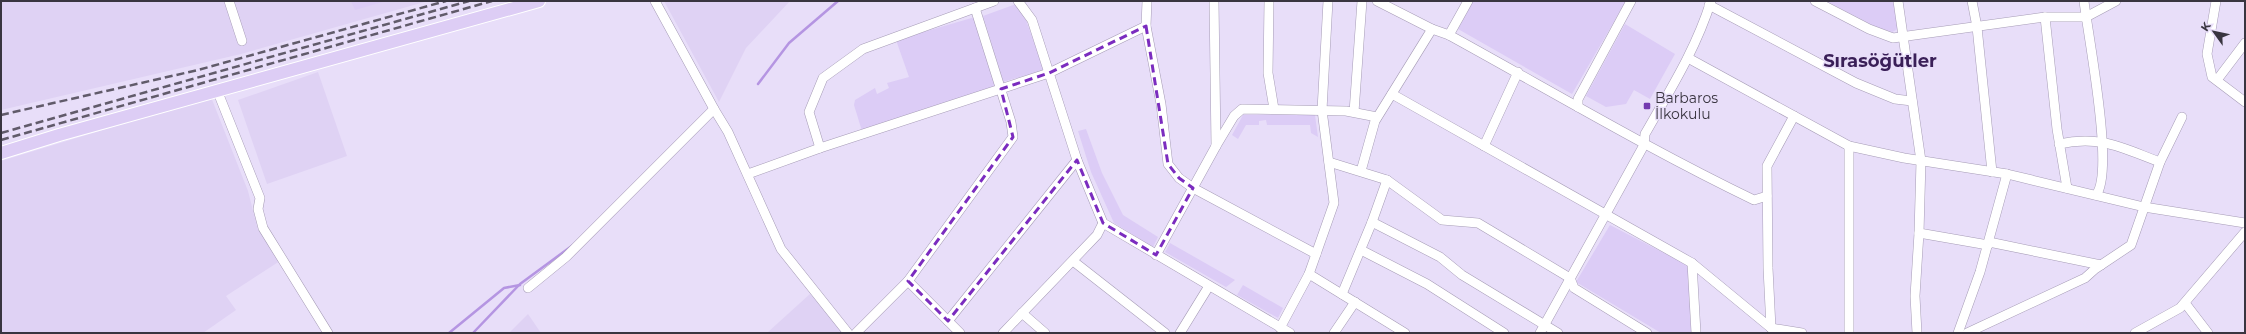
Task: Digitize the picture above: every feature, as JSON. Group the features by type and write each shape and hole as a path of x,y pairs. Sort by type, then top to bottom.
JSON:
{"main road":[{"path":"1,153 58,134 539,1"}],"street":[{"path":"229,1 242,41"},
{"path":"655,1 714,110 728,132 781,249 848,333"},
{"path":"820,148 808,112 823,78 872,45 994,1"},
{"path":"1018,1 1032,20 1077,160 1103,223 1290,333"},
{"path":"1147,1 1146,26 1168,164 1179,178 1193,188 1316,254"},
{"path":"1214,1 1216,146"},
{"path":"1269,1 1268,73 1274,109"},
{"path":"1280,328 1309,274 1334,203 1322,110 1328,1"},
{"path":"1354,112 1362,1"},
{"path":"1377,1 1395,5 1432,29 1449,35 1518,72 1644,145 1754,200 1767,196"},
{"path":"1449,35 1468,1"},
{"path":"1578,107 1578,99 1631,1"},
{"path":"1814,1 1869,29 1893,38 2045,17 2086,17 2116,1"},
{"path":"1898,1 1921,161 1915,296 1917,333"},
{"path":"1972,1 1977,26 1992,172"},
{"path":"2084,1 2096,71 2103,168 2100,190 2096,195"},
{"path":"2216,1 2207,54 2212,76 2245,102"},
{"path":"1542,329 1644,145 1645,134 1688,58 1710,3 1856,83 1895,99 1912,101"},
{"path":"856,333 908,281 1013,136 1011,122 975,8"},
{"path":"2045,17 2059,144 2067,188"},
{"path":"748,174 820,148 1049,73 1146,26"},
{"path":"1360,171 1377,117 1432,29"},
{"path":"2217,80 2245,43"},
{"path":"1688,58 1849,146 1921,161 2007,174 2144,206 2245,222"},
{"path":"1484,146 1518,72"},
{"path":"217,90 260,198 258,209 262,228 328,333"},
{"path":"1392,94 1606,216 1692,263 1771,328 1802,333"},
{"path":"1156,255 1216,146 1234,116 1242,109 1322,110 1354,112 1377,117"},
{"path":"528,288 566,257 714,110"},
{"path":"1771,328 1767,166 1794,116"},
{"path":"1967,333 2085,278 2101,265 2131,245 2160,162 2182,117"},
{"path":"2059,144 2077,140 2101,141 2160,162"},
{"path":"1849,146 1849,333"},
{"path":"948,321 1077,160"},
{"path":"1329,162 1388,180 1442,220 1478,222 1570,278 1574,288 1647,333"},
{"path":"1958,333 1989,243 2007,174"},
{"path":"1342,294 1388,180"},
{"path":"1372,222 1440,257 1462,275 1542,329 1558,333"},
{"path":"1003,333 1097,235 1103,223"},
{"path":"2135,333 2180,308 2245,232"},
{"path":"1918,233 1989,243 2101,265"},
{"path":"1361,250 1427,284 1504,333"},
{"path":"1073,261 1165,333"},
{"path":"1692,263 1696,333"},
{"path":"1309,274 1405,333"},
{"path":"908,281 960,333"},
{"path":"1180,333 1209,286"},
{"path":"1334,333 1355,302"},
{"path":"2185,303 2208,333"},
{"path":"1022,313 1045,333"}],"highlighted area":[{"path":"1146,26 1168,164 1179,178 1193,188 1156,255 1103,223 1077,160 948,321 908,281 1013,137 1001,89 1049,73"}],"shaded area":[{"path":"1,1 428,1 241,54 1,110"},
{"path":"351,1 386,1 355,10"},
{"path":"664,1 790,1 746,48 719,102"},
{"path":"1473,1 1626,1 1572,94 1458,29"},
{"path":"1826,1 1895,1 1898,29 1892,32 1876,27"},
{"path":"1016,4 1026,20 1044,70 1003,82 983,16"},
{"path":"975,17 997,86 862,131 854,105 855,100 875,88 877,94 889,88 887,83 909,77 896,40"},
{"path":"1625,24 1675,54 1650,99 1634,90 1626,104 1606,107 1586,96"},
{"path":"318,72 347,156 267,184 238,100"},
{"path":"211,97 248,191 258,230 283,259 226,296 236,310 203,333 1,333 1,161"},
{"path":"1243,115 1315,115 1318,137 1311,133 1310,125 1267,125 1266,120 1259,121 1259,125 1246,125 1238,139 1232,135"},
{"path":"1086,129 1102,173 1123,215 1158,237 1153,247 1114,223 1091,172 1078,131"},
{"path":"1610,225 1689,266 1691,333 1661,333 1576,282"},
{"path":"1170,243 1235,280 1226,287 1165,252"},
{"path":"1243,285 1283,308 1278,318 1237,295"},
{"path":"810,294 844,333 767,333"},
{"path":"528,314 541,333 509,333"}],"waterway":[{"path":"758,84 789,43 838,1"},
{"path":"473,333 520,284 573,245"},
{"path":"449,333 504,288 520,285"}],"railway":[{"path":"1,115 198,70 446,1"},
{"path":"1,133 469,1"},
{"path":"1,140 492,1"}],"place":[{"name":"Barbaros İlkokulu","path":"1647,106"}],"district":[{"name":"Sırasöğütler","path":"1880,61"}]}
